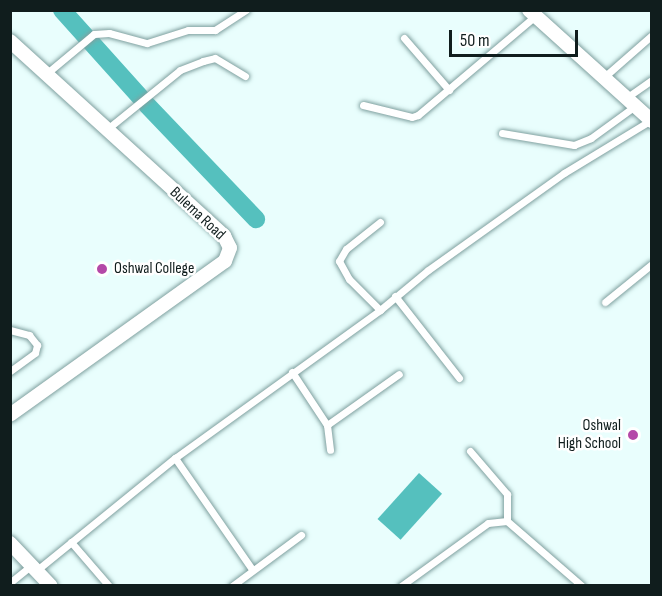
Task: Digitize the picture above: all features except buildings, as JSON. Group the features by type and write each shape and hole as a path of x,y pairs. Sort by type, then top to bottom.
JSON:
{"street":[{"path":"532,13 651,120"},
{"name":"Bulema Road","path":"10,415 230,254 224,236 46,74 13,48"},
{"path":"10,543 51,585"}],"lane":[{"path":"46,74 94,34 109,33 147,43 188,30 215,30 246,10"},
{"path":"363,105 412,117 449,90 532,13"},
{"path":"603,78 651,35"},
{"path":"404,38 449,90"},
{"path":"106,130 180,70 203,61 215,58 245,76"},
{"path":"502,133 574,145 591,138 651,80"},
{"path":"12,581 71,542 175,458 380,310 395,296 564,172 651,120"},
{"path":"380,222 346,249 339,261 349,279 380,310"},
{"path":"605,302 651,264"},
{"path":"395,296 459,378"},
{"path":"10,330 29,335 37,345 34,353 10,371"},
{"path":"292,372 327,425 330,450"},
{"path":"327,425 399,374"},
{"path":"470,451 507,494 507,521"},
{"path":"175,458 252,569"},
{"path":"401,585 488,523 507,521 582,585"},
{"path":"232,585 301,535"},
{"path":"71,542 109,585"}],"water":[{"path":"419,473 442,494 401,540 378,519"}],"waterway":[{"path":"62,10 140,97"},
{"path":"147,105 256,219"}],"place":[{"name":"Oshwal College","path":"102,269"},
{"name":"Oshwal High School","path":"633,435"}]}
